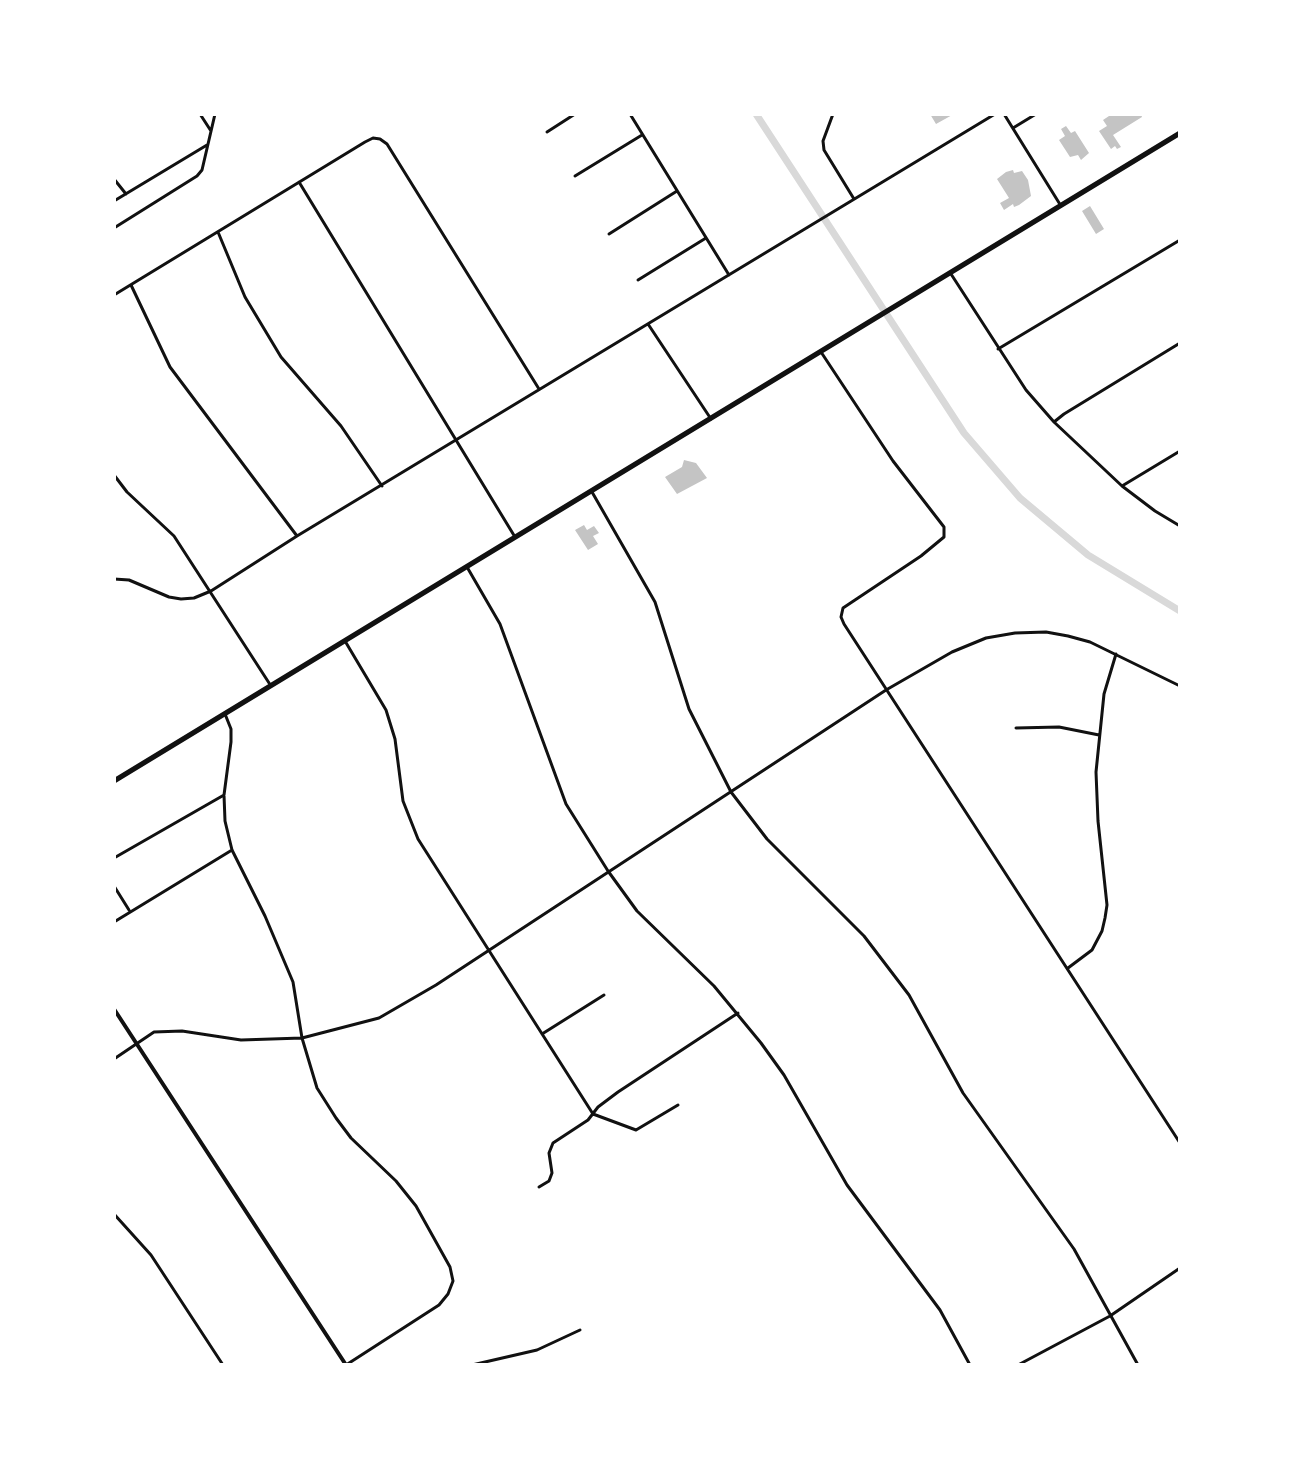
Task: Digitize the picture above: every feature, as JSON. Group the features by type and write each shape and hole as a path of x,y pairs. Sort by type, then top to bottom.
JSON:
{"main road":[{"path":"114,781 1180,133"},
{"path":"114,1009 346,1365"}],"street":[{"path":"200,114 211,131"},
{"path":"114,228 197,176 202,170 215,114"},
{"path":"547,132 575,114"},
{"path":"630,114 729,275"},
{"path":"833,114 823,141 824,150 854,199"},
{"path":"114,579 129,580 181,599 211,591 995,114"},
{"path":"1004,114 1061,206"},
{"path":"1013,128 1036,114"},
{"path":"575,176 642,135"},
{"path":"114,295 365,142 380,139 387,144 539,389"},
{"path":"114,201 208,145"},
{"path":"114,179 126,194"},
{"path":"299,182 515,538"},
{"path":"609,234 677,191"},
{"path":"218,231 245,297 281,357 341,426 382,486"},
{"path":"638,280 706,238"},
{"path":"998,349 1180,240"},
{"path":"950,274 1026,390 1054,422 1122,486 1180,526"},
{"path":"131,285 170,367 297,536"},
{"path":"648,324 711,419"},
{"path":"1054,422 1180,343"},
{"path":"821,352 893,461 941,520 945,533 921,556 843,608 841,617 844,624 1180,1143"},
{"path":"1122,486 1180,451"},
{"path":"114,475 127,492 174,536 271,686"},
{"path":"592,492 655,602 689,709 731,792 767,839 864,936 909,995 963,1093 1059,1227 1138,1365"},
{"path":"467,567 507,641 566,804 608,871 637,911 690,961 738,1013 784,1075 847,1185 940,1310 970,1365"},
{"path":"114,1059 154,1032 182,1031 241,1040 302,1038 379,1018 408,1003 886,690 952,652 986,638 1046,632 1068,636 1090,642 1180,685"},
{"path":"345,641 392,724 403,801 412,827 593,1114 636,1130 678,1105"},
{"path":"1068,968 1092,950 1102,931 1107,905 1097,799 1099,735 1104,694 1116,654"},
{"path":"225,714 231,729 224,795 225,821 232,850 293,982 302,1038 317,1088 351,1138 396,1181 416,1206 450,1267 453,1281 439,1305 346,1365"},
{"path":"1016,728 1059,727 1099,735"},
{"path":"114,858 224,795"},
{"path":"114,922 232,850"},
{"path":"114,886 130,911"},
{"path":"542,1034 604,995"},
{"path":"539,1187 549,1181 552,1173 549,1153 553,1143 618,1092 738,1013"},
{"path":"114,1214 151,1255 223,1365"},
{"path":"1018,1365 1110,1316 1180,1268"},
{"path":"472,1365 537,1350 580,1330"}],"building":[{"path":"930,114 954,114 936,124"},
{"path":"1112,114 1141,114 1142,117 1113,135 1121,147 1117,149 1115,146 1111,149 1099,131 1107,126 1103,120"},
{"path":"1066,126 1071,133 1075,131 1089,153 1081,160 1078,155 1070,157 1059,140 1065,136 1061,129"},
{"path":"1013,170 1014,173 1022,171 1028,180 1031,196 1019,205 1014,207 1013,204 1004,210 1000,203 1009,198 997,179"},
{"path":"1090,206 1104,229 1096,234 1082,211"},
{"path":"684,460 696,463 707,478 677,494 665,477 682,467"},
{"path":"584,525 587,530 594,526 599,533 593,536 598,544 588,550 575,530"}],"waterway":[{"path":"756,114 964,433 1020,498 1088,555 1180,611"}]}
